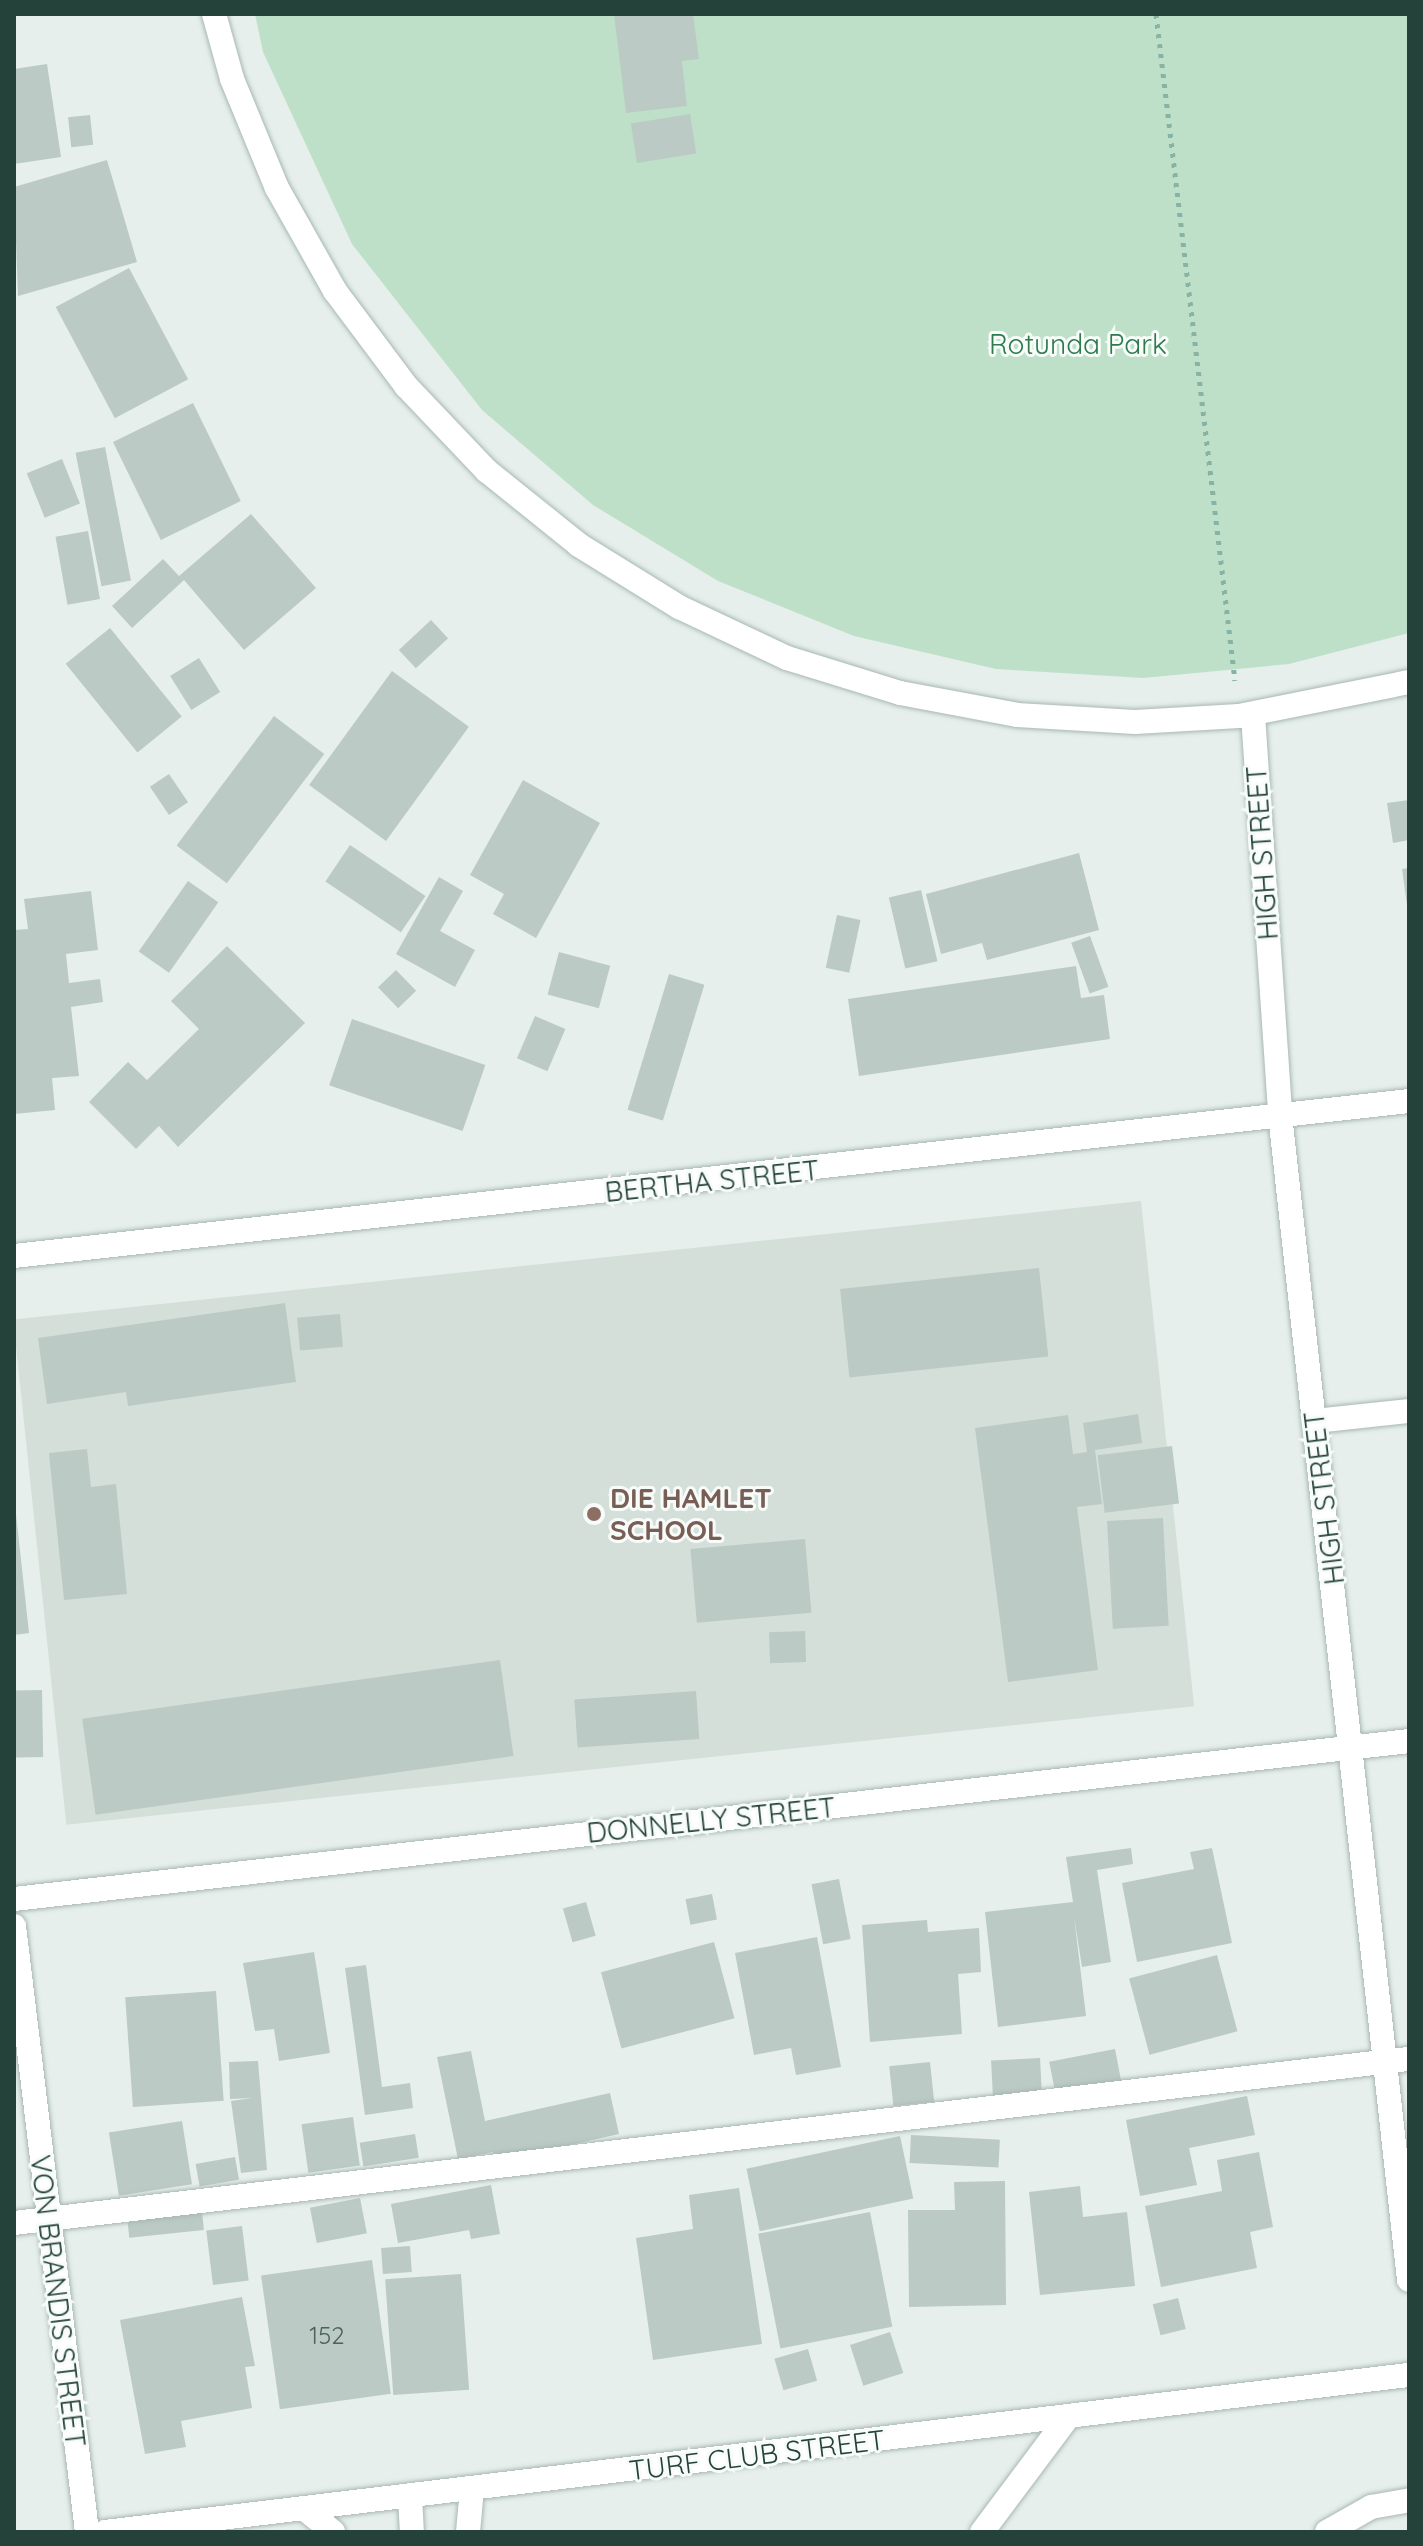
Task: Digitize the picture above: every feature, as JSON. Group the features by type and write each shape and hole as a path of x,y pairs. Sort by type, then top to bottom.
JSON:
{"street":[{"path":"214,14 232,79 277,188 335,291 406,386 467,449 579,545 679,607 787,658 900,693 1032,716 1135,722 1246,715 1409,682"},
{"name":"HIGH STREET","path":"1246,715 1280,1115 1355,1747 1384,2062 1409,2280"},
{"name":"BERTHA STREET","path":"14,1256 1409,1101"},
{"path":"1315,1421 1409,1411"},
{"name":"DONNELLY STREET","path":"14,1899 1409,1741"},
{"name":"VON BRANDIS STREET","path":"14,1926 87,2532"},
{"path":"14,2223 1409,2059"},
{"name":"TURF CLUB STREET","path":"105,2532 1409,2375"},
{"path":"982,2532 1068,2417"},
{"path":"468,2532 472,2489"},
{"path":"410,2496 412,2532"},
{"path":"1327,2532 1371,2507 1409,2500"},
{"path":"306,2510 333,2532"}],"path":[{"path":"1156,14 1246,715"}],"shaded area":[{"name":"DIE HAMLET SCHOOL","path":"1141,1201 1194,1706 66,1825 14,1319"}],"green space":[{"name":"Rotunda Park","path":"255,14 1409,14 1409,633 1289,664 1143,678 996,669 854,636 718,581 593,505 482,410 352,244 263,52"}],"building":[{"path":"614,14 693,14 699,59 682,61 687,106 626,113"},
{"path":"47,64 61,157 14,164 14,69"},
{"path":"690,114 696,154 637,163 631,123"},
{"path":"90,115 93,145 71,147 68,117"},
{"path":"107,160 137,262 18,296 14,187"},
{"path":"129,268 188,379 115,418 56,307"},
{"path":"193,403 241,501 161,540 113,442"},
{"path":"105,447 131,581 102,586 76,453"},
{"path":"62,459 80,504 45,518 27,473"},
{"path":"251,514 316,588 244,650 184,580 132,628 112,606 163,559 179,576"},
{"path":"88,531 100,599 67,605 56,537"},
{"path":"431,620 448,638 416,668 399,650"},
{"path":"110,628 182,717 137,752 66,664"},
{"path":"199,658 220,692 191,710 170,676"},
{"path":"392,671 469,727 386,841 309,785"},
{"path":"274,716 324,754 227,883 177,845"},
{"path":"169,774 188,802 169,815 150,787"},
{"path":"523,780 600,823 536,938 493,914 504,894 470,875"},
{"path":"1409,800 1409,840 1393,843 1387,803"},
{"path":"350,845 425,896 401,932 325,881"},
{"path":"1079,853 1099,930 987,960 982,943 941,954 926,894"},
{"path":"1409,868 1409,905 1407,905 1402,869"},
{"path":"439,877 463,891 440,931 475,950 455,987 396,954"},
{"path":"188,881 218,902 169,973 139,951"},
{"path":"921,890 937,961 905,969 889,897"},
{"path":"91,891 98,950 66,954 69,983 100,979 103,1002 71,1007 79,1076 52,1078 55,1110 14,1114 14,930 28,929 24,899"},
{"path":"837,915 860,920 849,973 826,968"},
{"path":"1090,936 1108,987 1090,994 1071,943"},
{"path":"227,946 305,1023 178,1147 159,1126 136,1149 89,1102 128,1062 147,1080 199,1029 171,1001"},
{"path":"559,952 610,966 599,1008 548,995"},
{"path":"1076,966 1081,998 1104,995 1110,1039 859,1076 848,999"},
{"path":"396,970 416,991 398,1008 378,987"},
{"path":"669,974 704,985 663,1121 627,1110"},
{"path":"535,1016 565,1029 547,1071 517,1058"},
{"path":"352,1019 485,1065 463,1131 329,1085"},
{"path":"1039,1268 1048,1357 849,1377 840,1289"},
{"path":"285,1303 296,1382 128,1406 126,1392 47,1404 38,1338"},
{"path":"340,1314 343,1347 300,1351 297,1318"},
{"path":"1138,1414 1142,1443 1095,1450 1102,1504 1077,1507 1098,1670 1008,1682 975,1428 1068,1415 1073,1454 1087,1452 1083,1423"},
{"path":"1172,1446 1179,1504 1105,1513 1098,1455"},
{"path":"87,1449 91,1487 116,1484 127,1594 64,1600 49,1453"},
{"path":"14,1496 29,1633 14,1635"},
{"path":"1163,1518 1169,1626 1113,1629 1107,1521"},
{"path":"805,1539 811,1613 697,1623 690,1549"},
{"path":"805,1631 806,1662 770,1663 769,1632"},
{"path":"500,1660 513,1756 96,1815 82,1719"},
{"path":"14,1690 42,1690 43,1757 15,1757"},
{"path":"696,1691 699,1739 578,1747 574,1700"},
{"path":"1131,1848 1133,1864 1097,1870 1111,1962 1082,1967 1074,1916 1086,2016 998,2027 985,1912 1073,1902 1066,1857"},
{"path":"1212,1848 1232,1943 1137,1962 1122,1883 1194,1869 1190,1852"},
{"path":"839,1879 851,1939 823,1944 812,1884"},
{"path":"712,1894 717,1920 690,1925 685,1899"},
{"path":"586,1902 596,1936 573,1942 563,1909"},
{"path":"927,1920 928,1932 979,1928 981,1972 958,1974 962,2034 870,2042 862,1925"},
{"path":"817,1937 841,2067 796,2075 791,2048 754,2055 735,1953"},
{"path":"714,1942 734,2018 621,2049 601,1972"},
{"path":"314,1952 330,2053 279,2061 274,2029 255,2031 243,1963"},
{"path":"1217,1955 1237,2031 1150,2055 1129,1979"},
{"path":"366,1965 382,2087 410,2083 413,2108 365,2115 345,1968"},
{"path":"216,1991 224,2101 133,2107 125,1997"},
{"path":"1115,2049 1121,2081 1056,2094 1049,2062"},
{"path":"471,2051 485,2121 610,2093 619,2134 495,2162 493,2152 458,2159 437,2057"},
{"path":"1040,2058 1042,2093 993,2096 991,2061"},
{"path":"258,2061 267,2170 241,2173 231,2101 252,2098 230,2099 229,2062"},
{"path":"930,2062 934,2102 893,2106 889,2066"},
{"path":"1247,2096 1255,2135 1189,2148 1197,2185 1140,2196 1126,2120"},
{"path":"353,2117 360,2166 308,2173 302,2124"},
{"path":"182,2121 192,2184 119,2196 109,2133"},
{"path":"415,2134 419,2158 363,2166 360,2143"},
{"path":"911,2135 1000,2140 998,2168 910,2163"},
{"path":"900,2136 913,2199 760,2231 746,2169"},
{"path":"1259,2152 1273,2227 1250,2232 1257,2268 1161,2287 1145,2206 1222,2191 1217,2160"},
{"path":"235,2157 239,2180 200,2187 196,2164"},
{"path":"1005,2181 1006,2305 909,2307 908,2210 955,2210 954,2182"},
{"path":"491,2185 500,2234 471,2239 469,2230 398,2243 391,2204"},
{"path":"1080,2186 1083,2217 1127,2212 1135,2286 1040,2295 1029,2192"},
{"path":"739,2188 762,2344 653,2360 636,2238 693,2229 689,2195"},
{"path":"360,2198 367,2233 317,2243 310,2208"},
{"path":"202,2212 204,2230 129,2238 127,2220"},
{"path":"870,2212 892,2327 780,2349 758,2234"},
{"path":"242,2226 249,2281 213,2285 206,2230"},
{"path":"410,2246 412,2272 383,2274 381,2248"},
{"path":"372,2260 391,2394 280,2409 261,2276"},
{"path":"461,2274 469,2390 393,2395 385,2279"},
{"path":"242,2297 255,2366 245,2367 252,2408 181,2421 186,2447 145,2454 120,2320"},
{"path":"1178,2298 1186,2329 1161,2335 1153,2304"},
{"path":"890,2332 903,2373 863,2386 850,2345"},
{"path":"808,2349 817,2381 783,2390 774,2359"}],"place":[{"name":"DIE HAMLET SCHOOL","path":"594,1514"}]}
